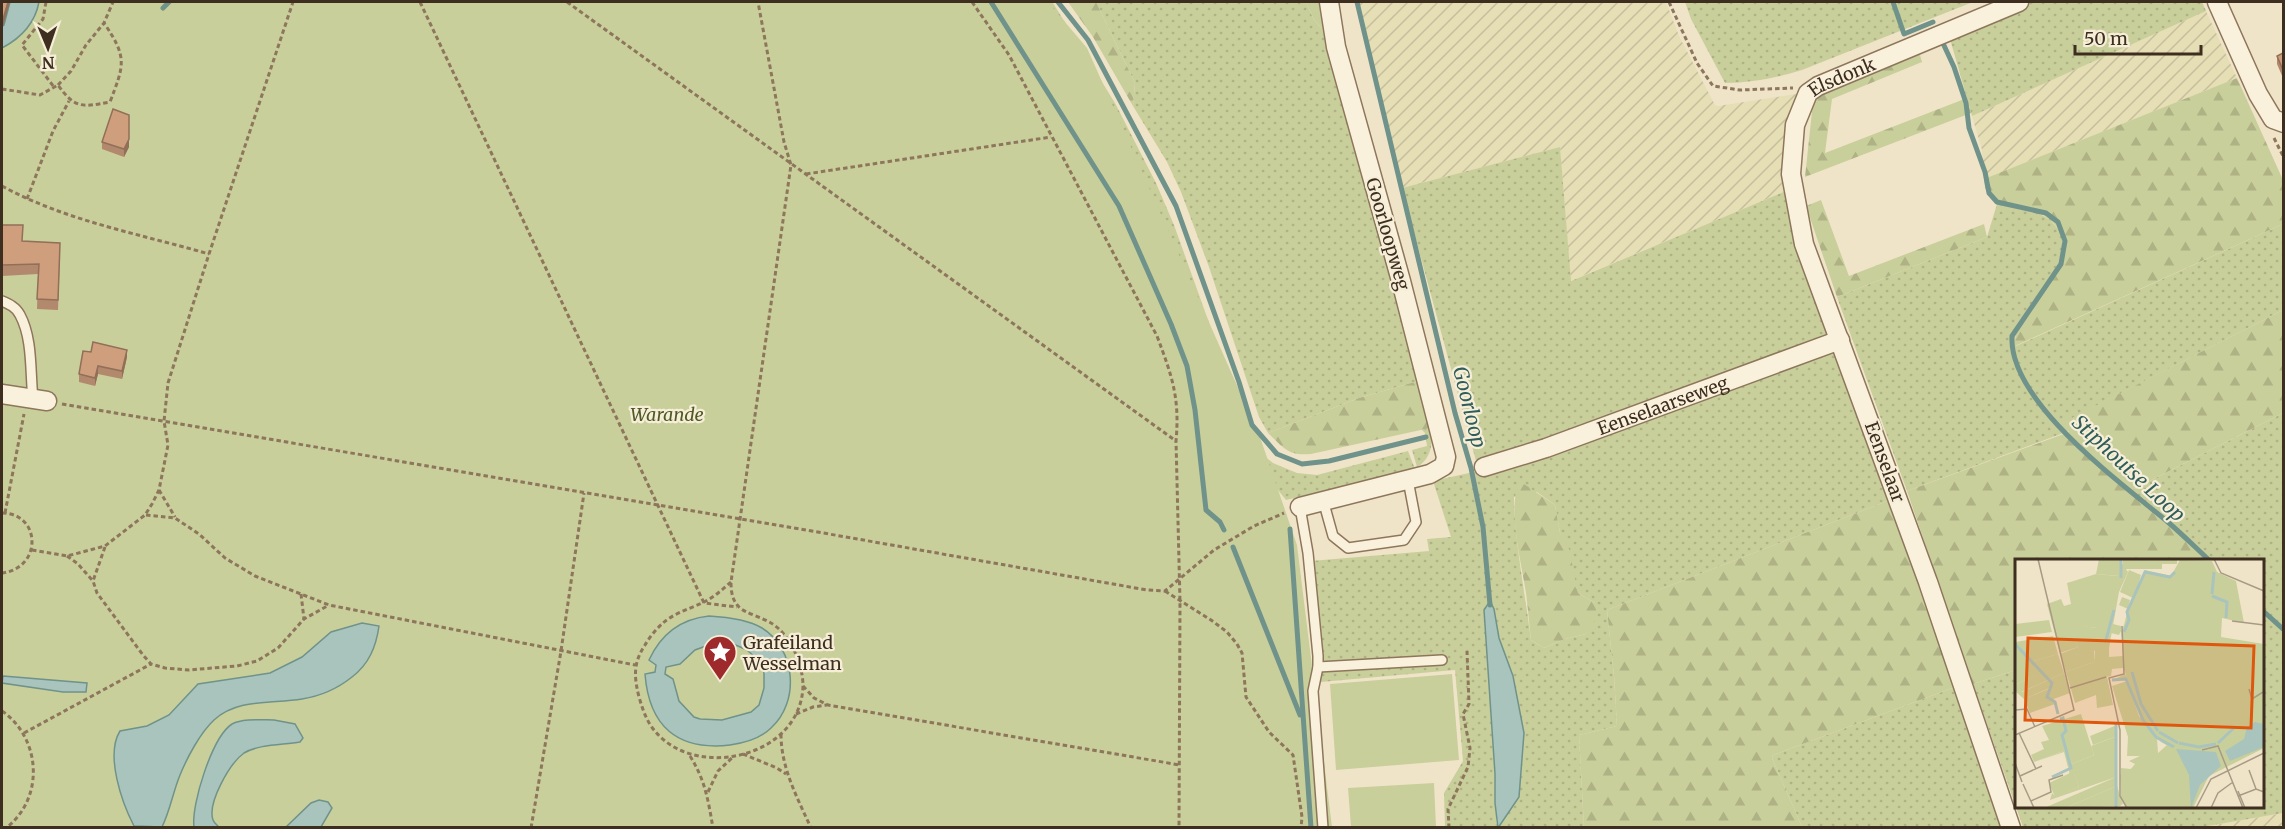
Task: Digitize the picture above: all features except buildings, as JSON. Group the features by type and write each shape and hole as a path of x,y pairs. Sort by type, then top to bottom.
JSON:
{"street":[{"name":"Goorloopweg","path":"1329,2 1336,48 1401,281 1446,457 1444,466 1430,474 1408,480"},
{"name":"Elsdonk","path":"1808,93 1818,86 2019,2"},
{"path":"2217,2 2258,94 2273,119 2283,123"},
{"name":"Eenselaar","path":"1808,93 1796,125 1791,174 1804,244 1928,582 2011,828"},
{"name":"Eenselaarseweg","path":"1484,467 1546,448 1840,340"},
{"path":"2,394 40,400"},
{"path":"1300,507 1408,480"}],"lane":[{"path":"2,301 11,305 20,314 40,400"},
{"path":"1323,500 1333,536 1348,548 1404,540 1416,522 1408,480"},
{"path":"1300,507 1308,553 1318,667 1313,691 1323,828"},
{"path":"1318,667 1442,660"}],"path":[{"path":"46,2 43,19 22,45 69,101 86,106 110,102 122,69 118,43 104,23"},
{"path":"2,89 40,95 56,86 71,72 86,45 104,23 113,2"},
{"path":"32,550 68,556 105,546 145,515 159,490 168,445 164,421 168,383 293,2"},
{"path":"420,2 704,603"},
{"path":"567,2 1176,441"},
{"path":"739,608 732,595 731,582 791,165 784,142 758,2"},
{"path":"972,2 1009,55 1157,336 1174,381 1178,416 1176,441 1180,602 1179,828"},
{"name":"Elsdonk","path":"1669,2 1697,63 1713,86 1740,90 1795,88 1808,93"},
{"path":"27,199 53,131 69,101"},
{"path":"806,174 1052,136"},
{"path":"2,186 27,199 80,218 209,254"},
{"path":"2,573 14,571 24,564 32,550 32,537 29,529 17,518 3,513 24,410 40,400 1147,590 1165,591 1227,632 1242,653 1246,697 1269,732 1293,755 1302,817 1300,828"},
{"path":"159,490 175,518 199,534 225,558 255,576 329,605 635,665"},
{"path":"531,828 561,651 584,493"},
{"path":"1165,591 1198,561 1231,540 1254,526 1300,507"},
{"path":"145,515 175,518"},
{"path":"93,582 105,546"},
{"path":"68,556 93,582 103,604 150,664 165,668 189,670 237,666 257,661 278,648 304,619 329,605"},
{"path":"704,603 739,608 774,625 789,641 800,665 803,686 800,702 794,715 781,734 765,746 743,754 702,758 671,746 651,727 644,712 637,689 635,665 645,645 662,623 704,603 731,582"},
{"path":"301,594 304,619"},
{"path":"1449,828 1448,809 1467,767 1470,748 1463,714 1469,704 1467,651"},
{"path":"24,733 150,664"},
{"path":"803,686 814,698 828,705 1180,765"},
{"path":"794,715 813,707 828,705"},
{"path":"2,711 11,717 24,733 33,755 34,779 28,802 6,828"},
{"path":"781,734 787,775 811,828"},
{"path":"688,754 702,776 713,828"},
{"path":"743,754 777,768 787,775"},
{"path":"707,794 718,771 734,756"}],"shaded area":[{"path":"1357,2 1666,2 1679,36 1715,105 1796,94 1786,191 1570,281 1560,147 1402,188 1380,105"},
{"path":"2206,11 2237,78 1984,179 1982,150 1972,116"},
{"path":"2283,813 2283,827 2202,827"}],"green space":[{"name":"Warande","path":"2,2 1048,2 1087,48 1260,437 1297,545 1332,827 2,828"},
{"path":"1035,2 1053,3 1115,103 1156,183 1174,225 1236,398 1263,455 1273,463 1297,473 1317,475 1408,451 1415,469 1286,500 1265,474"},
{"path":"1068,2 1096,2 1135,83 1133,106 1093,37"},
{"path":"1096,2 1306,2 1314,20 1328,35 1418,381 1359,398 1268,433 1259,417 1209,267 1181,192 1167,162 1133,106 1135,83"},
{"path":"1306,2 1322,2 1328,35 1314,20"},
{"path":"1685,2 1973,2 1802,70 1764,79 1725,83 1691,19"},
{"path":"2023,2 2202,2 2206,11 1972,116 1948,32"},
{"path":"1917,44 1922,62 1832,99 1825,153 1967,98 1971,113 1805,177 1816,89"},
{"path":"2237,78 2283,180 2283,224 2015,346 2018,327 2058,268 2063,255 2064,243 2058,228 2039,212 2029,209 2012,210 1996,203 1986,190 1984,179"},
{"path":"1560,147 1571,281 1786,191 1828,333 1819,344 1585,429 1476,461 1402,188"},
{"path":"1821,200 1849,276 1984,224 1987,237 1837,297 1806,206"},
{"path":"1997,204 2012,210 2031,209 2049,219 2061,232 2064,252 2056,274 2018,325 2015,336 2016,346 2283,224 2283,310 2063,423 2069,431 1907,491 1837,297 1987,237"},
{"path":"2283,310 2283,413 2132,490 2212,559 2015,559 2015,670 1973,684 1907,491 2069,432 2062,423"},
{"path":"1821,352 1834,353 1842,359 1890,500 1607,610 1617,726 1579,735 1584,827 1498,827 1519,797 1513,676 1499,638 1494,609 1497,827 1445,827 1444,793 1463,761 1455,670 1321,682 1311,561 1429,551 1427,539 1451,537 1433,481 1478,471","holes":["1537,492 1555,505 1560,533 1578,593 1595,603 1586,634 1565,639 1544,648 1531,640 1518,551 1514,497"]},
{"path":"1418,381 1430,428 1311,454 1297,454 1287,450 1268,433 1359,398"},
{"path":"2283,413 2283,813 2202,827 2023,827 2016,808 2264,808 2264,559 2212,559 2132,490"},
{"path":"1430,428 1432,439 1430,450 1426,460 1417,467 1412,450 1427,446 1425,433 1422,430"},
{"path":"1518,480 1555,505 1560,533 1569,549 1578,593 1595,603 1597,617 1586,634 1565,639 1544,648 1531,640 1515,522"},
{"path":"1890,500 1955,687 1773,755 1772,758 1802,827 1584,827 1579,735 1617,726 1607,610"},
{"path":"2015,670 2015,804 1973,684"},
{"path":"1452,674 1459,760 1336,770 1330,684"},
{"path":"1955,687 2003,827 1802,827 1772,758 1773,755"},
{"path":"1434,783 1436,827 1351,827 1348,788"}],"water":[{"path":"10,2 39,2 31,23 15,40 2,48 2,26"},
{"path":"1490,601 1494,609 1499,638 1513,676 1524,733 1519,797 1498,828 1484,610"},
{"path":"722,617 750,622 773,637 782,649 790,676 787,704 771,728 757,738 730,745 695,744 669,731 653,708 645,674 655,672 656,665 649,660 659,643 673,629 689,620","holes":["717,642 731,643 747,650 760,662 764,673 764,688 759,705 751,712 722,720 694,717 679,701 673,679 665,674 666,667 680,664 695,650"]},
{"path":"362,623 379,626 371,654 358,672 341,685 316,696 245,705 223,713 209,725 190,754 180,775 162,827 134,826 120,792 115,766 114,753 120,731 147,726 169,715 198,684 270,673 302,657 331,632"},
{"path":"3,676 87,683 86,692 63,692 2,683"},
{"path":"274,720 295,724 303,738 300,742 264,746 244,753 232,765 216,794 212,813 213,821 219,827 194,827 196,803 204,772 217,742 225,731 232,724 242,721"},
{"path":"319,800 328,802 332,808 321,827 286,827 311,803"}],"waterway":[{"path":"163,8 169,2"},
{"path":"991,2 1119,206 1187,366 1195,410 1206,510 1220,522 1224,530"},
{"path":"1058,2 1088,40 1176,206 1239,382 1252,425 1277,454 1302,464 1329,461 1426,437"},
{"name":"Goorloop","path":"1357,2 1455,413 1471,468 1483,527 1490,605"},
{"path":"1893,2 1904,34 1933,22"},
{"name":"Stiphoutse Loop","path":"1941,39 1954,67 1966,103 1969,128 1985,172 1989,193 1997,202 2046,213 2058,222 2065,241 2061,264 2012,336 2016,361 2028,388 2072,440 2208,559"},
{"path":"1290,529 1311,828"},
{"path":"1233,547 1300,715"},
{"name":"Stiphoutse Loop","path":"2264,612 2284,630"}],"place":[{"name":"Grafeiland Wesselman","path":"720,681"}]}
